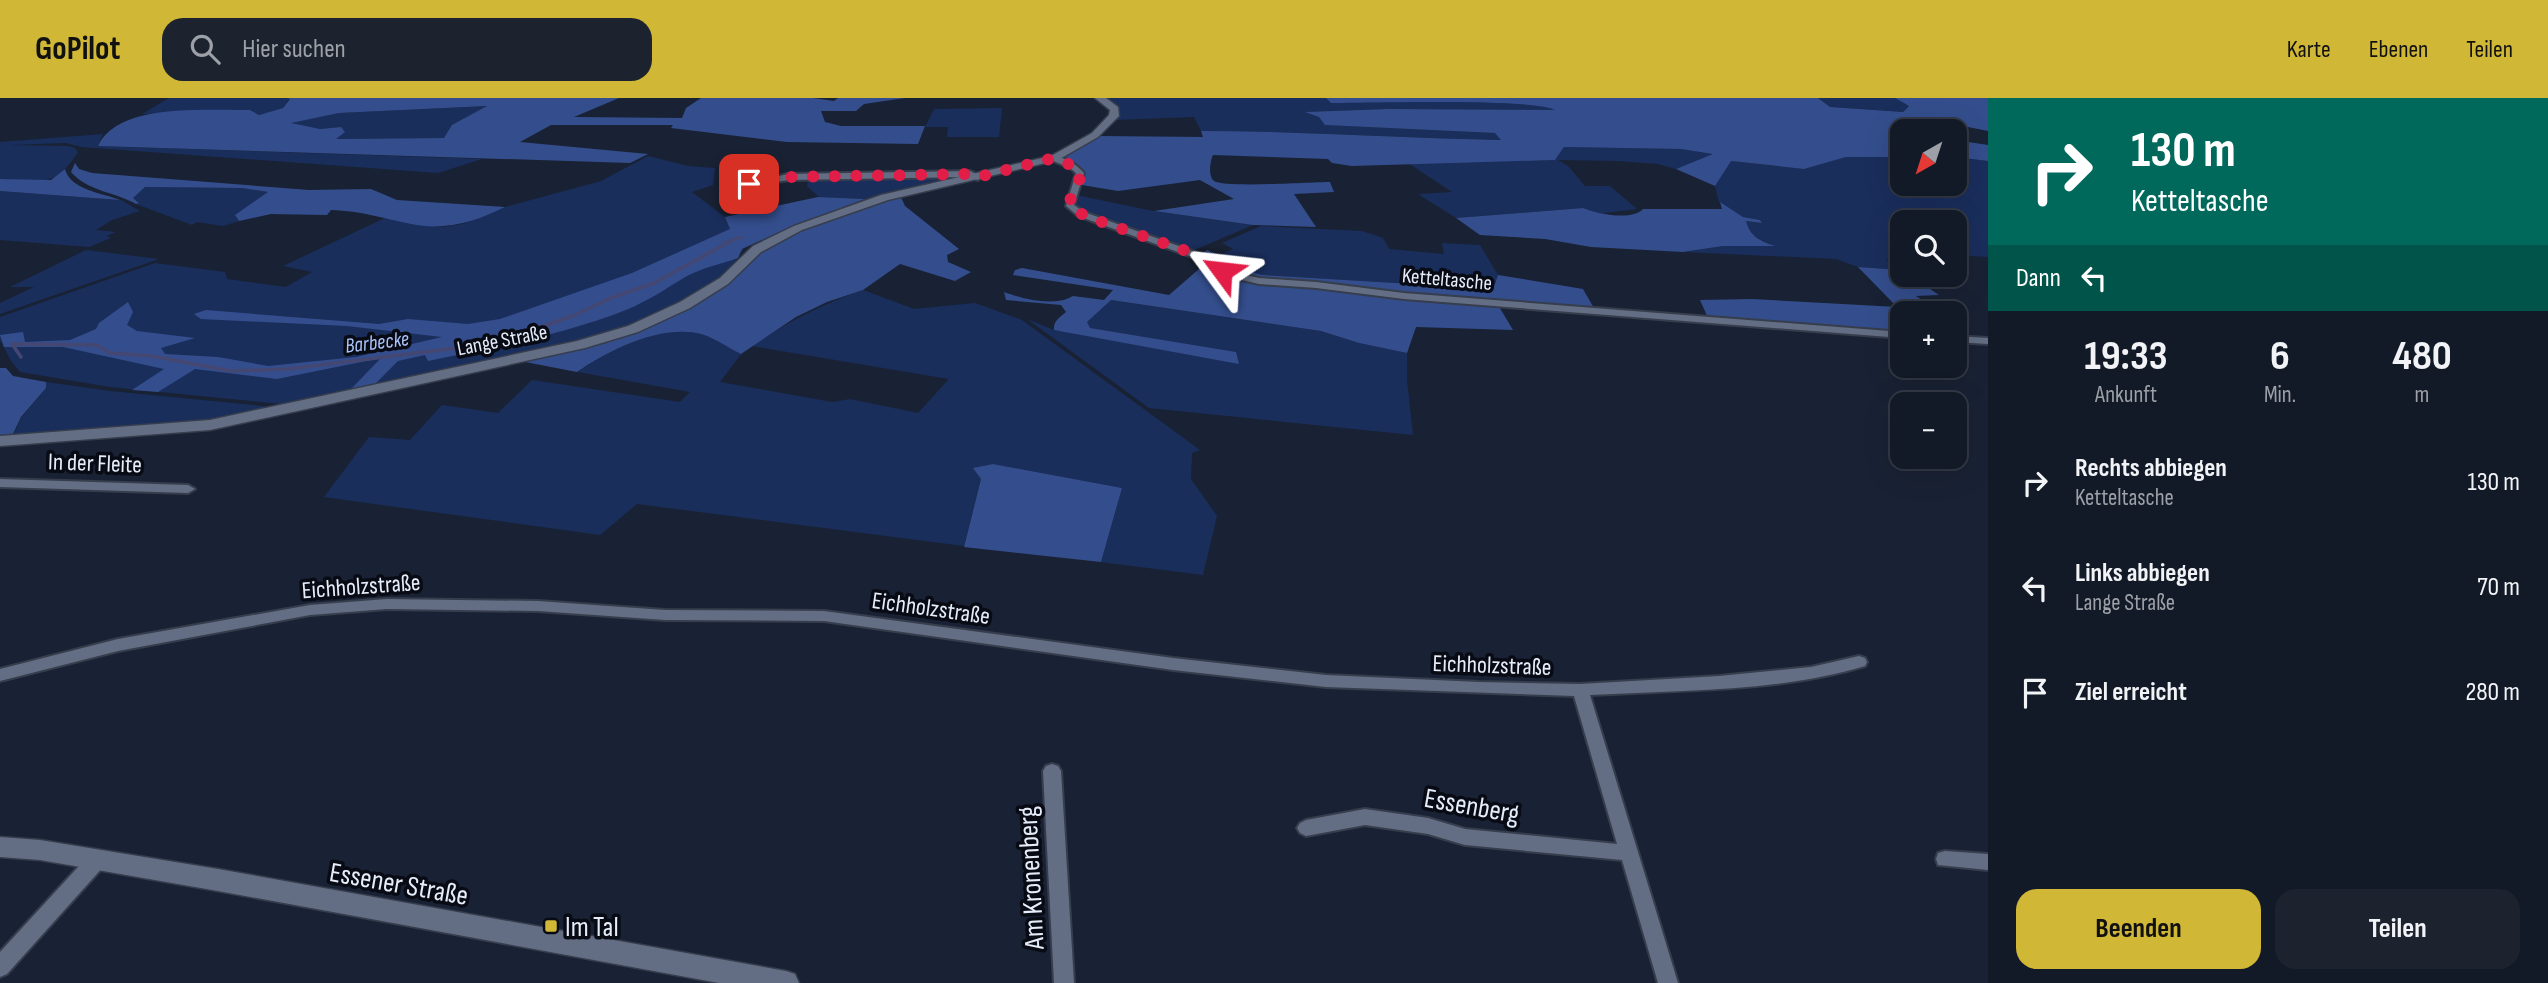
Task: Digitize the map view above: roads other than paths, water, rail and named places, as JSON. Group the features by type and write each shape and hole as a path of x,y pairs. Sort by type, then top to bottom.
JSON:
{"street":[{"name":"Lange Straße","path":"0,441 210,425 256,417 400,382 580,345 633,329 685,305 724,281 757,249 798,228 871,201 1054,158 1095,135 1114,116 1116,111 1113,107 1100,98"},
{"name":"Ketteltasche","path":"1054,158 1073,166 1080,173 1079,183 1069,202 1070,206 1081,214 1195,254 1225,272 1259,281 1404,296 1890,334"},
{"name":"Lange Straße","path":"729,188 788,177 970,174 978,177"},
{"path":"1967,340 1988,341"},
{"name":"In der Fleite","path":"0,483 188,489"},
{"name":"Eichholzstraße","path":"0,675 118,646 310,610 387,604 476,604 665,615 824,616 1173,664 1326,681 1580,690 1719,682 1811,673 1859,662"},
{"path":"1580,690 1668,983"},
{"name":"Am Kronenberg","path":"1052,771 1064,983"},
{"name":"Essenberg","path":"1306,828 1365,817 1428,826 1465,837 1629,853"},
{"name":"Essener Straße","path":"0,847 40,850 97,860 749,981 786,983"},
{"path":"1945,859 1988,862"},
{"path":"0,967 97,860"}],"waterway":[{"name":"Barbecke","path":"726,242 742,237"},
{"name":"Barbecke","path":"21,357 12,344 97,345 110,353 152,356 231,371 288,369 457,348 515,336 575,315 611,298 654,283 731,241"}],"place":[{"name":"Im Tal","path":"551,926"}]}
